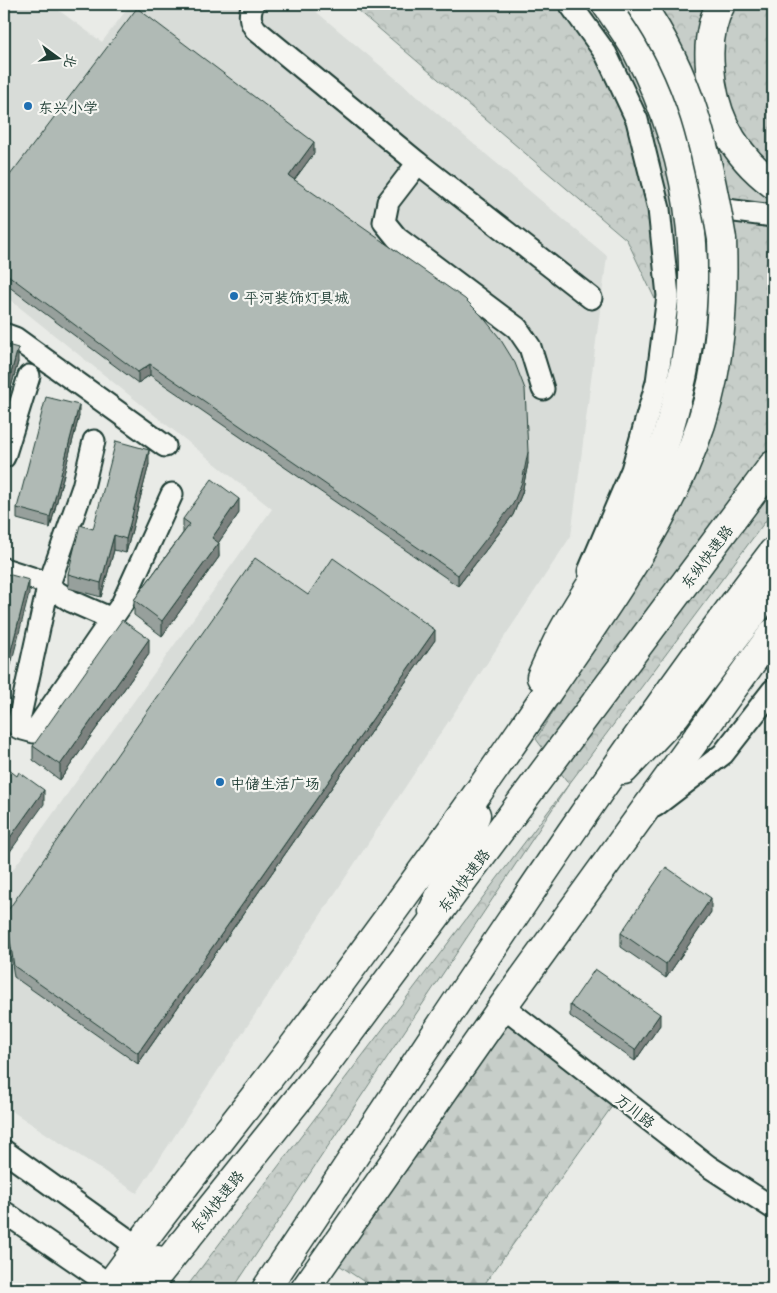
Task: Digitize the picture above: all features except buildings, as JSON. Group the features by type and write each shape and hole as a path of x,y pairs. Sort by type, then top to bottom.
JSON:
{"main road":[{"path":"422,935 498,766 564,629 638,509 668,433 682,382 692,312 694,251 689,205 665,114 636,51 606,4"},
{"path":"113,1288 153,1258 289,1052 498,766 651,538 674,492 702,423 716,368 724,279 722,239 702,135 670,52 640,4"},
{"path":"721,4 709,36 711,87 717,111 727,133 744,159 773,184"},
{"name":"东纵快速路","path":"153,1258 184,1241 316,1077 773,465"},
{"path":"266,1289 695,655 773,552"},
{"path":"594,802 675,716 773,587"},
{"path":"305,1289 503,1006 773,633"},
{"path":"146,1289 153,1258"}],"street":[{"path":"253,4 250,14 251,23 256,30 418,164 591,298"},
{"path":"564,629 632,470 657,382 668,296 659,210 637,120 606,54 570,4"},
{"path":"418,164 388,202 384,222 397,238 517,328 530,347 543,389"},
{"path":"689,205 773,216"},
{"path":"4,334 15,338 165,446"},
{"path":"4,457 29,376"},
{"path":"94,441 83,487 48,587 18,720 19,728 34,732 122,604 172,494"},
{"path":"4,569 38,580 71,601 112,619"},
{"path":"639,818 722,754 773,690"},
{"name":"万川路","path":"503,1006 708,1166 773,1208"},
{"path":"4,1151 153,1258"},
{"path":"4,1212 113,1288"}],"shaded area":[{"path":"4,4 50,4 102,42 131,4 307,4 607,256 571,536 137,1193 4,1106 4,882 272,509 4,295"}],"green space":[{"path":"350,4 773,4 773,511 569,784 536,739 664,535 714,424 627,240"},
{"path":"569,784 233,1289 185,1289"},
{"path":"507,1021 613,1105 481,1289 375,1289 339,1265"}],"place":[{"name":"东兴小学","path":"28,106"},
{"name":"平河装饰灯具城","path":"234,296"},
{"name":"中储生活广场","path":"220,782"}]}
